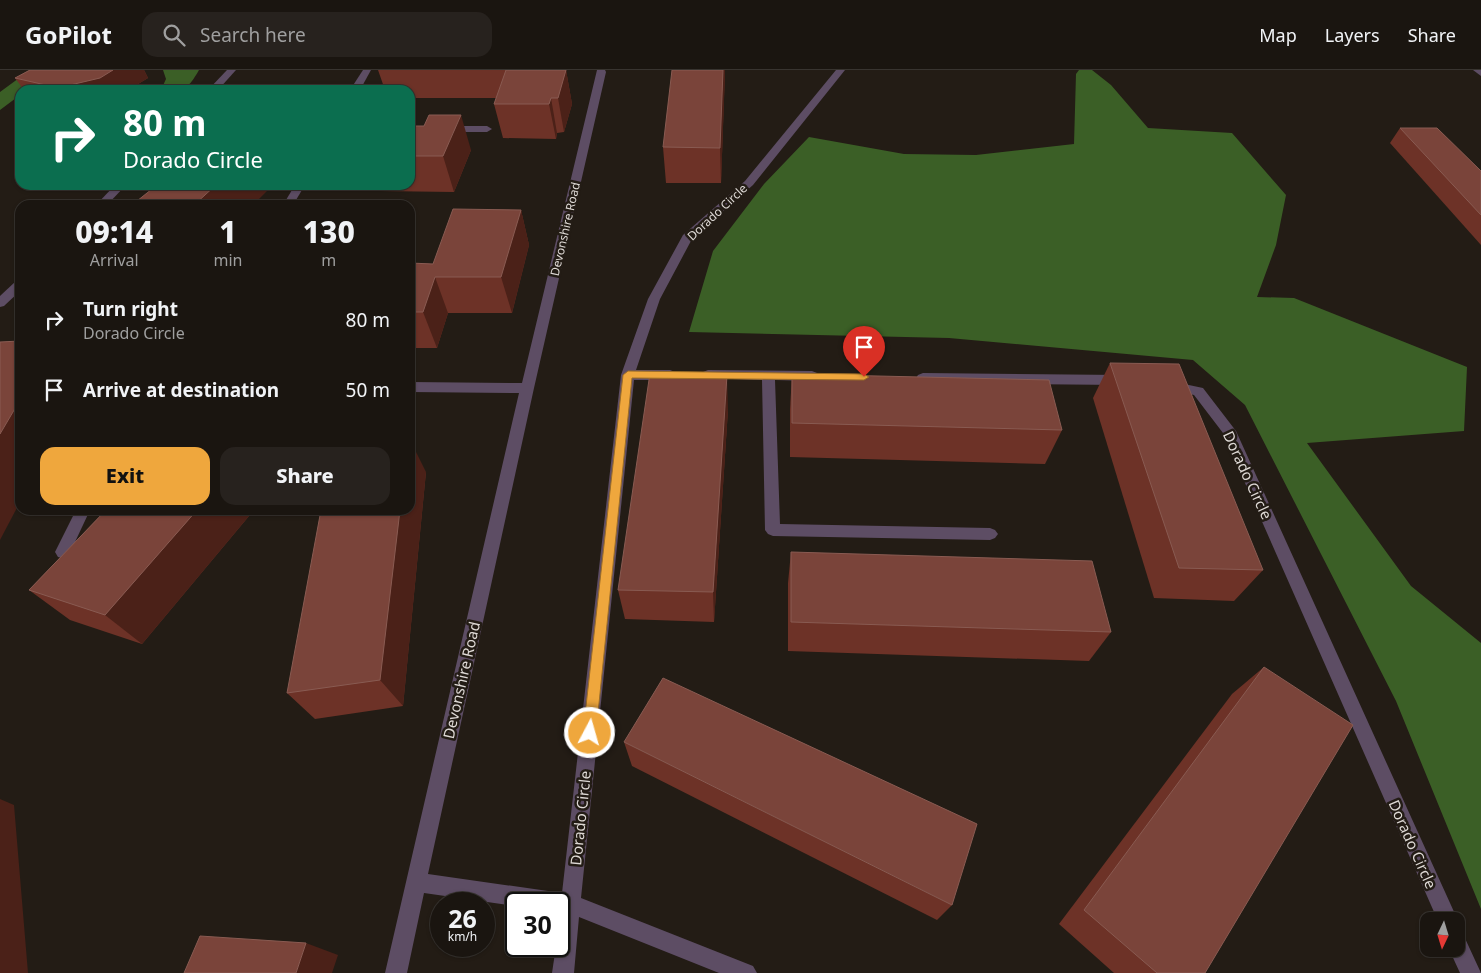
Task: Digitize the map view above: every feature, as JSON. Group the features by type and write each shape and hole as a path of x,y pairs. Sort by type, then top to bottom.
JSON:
{"street":[{"path":"218,85 232,70"},
{"path":"358,85 367,70"},
{"name":"Devonshire Road","path":"396,973 527,388 601,70"},
{"name":"Dorado Circle","path":"563,973 628,375 654,299 687,237 749,183 841,70"},
{"path":"1477,70 1481,73"},
{"path":"415,129 487,129"},
{"path":"106,200 116,190"},
{"path":"0,303 15,289"},
{"path":"628,375 827,377"},
{"path":"768,376 773,530 990,534"},
{"path":"906,377 1141,380"},
{"name":"Dorado Circle","path":"1160,384 1198,391 1229,431 1444,912"},
{"path":"415,388 527,388"},
{"path":"62,552 80,515"},
{"path":"416,882 571,904 746,973"},
{"path":"1464,958 1471,973"}],"green space":[{"path":"30,70 28,85 15,85 15,99 0,110 0,92"},
{"path":"163,70 199,70 189,85 163,85 166,79"},
{"path":"1079,70 1092,70 1111,85 1148,128 1232,133 1286,195 1276,245 1257,297 1294,298 1467,367 1464,431 1307,443 1411,586 1481,643 1481,909 1396,701 1245,405 1193,360 949,338 689,332 713,251 764,184 809,137 904,154 976,155 1074,144 1076,74"}],"building":[{"path":"30,70 113,70 100,78 70,85 46,85 15,78"},
{"path":"506,70 566,70 558,98 551,98 549,104 494,104"},
{"path":"672,70 723,70 720,148 663,147"},
{"path":"429,115 461,115 443,156 415,156 415,126 424,126"},
{"path":"1400,128 1437,128 1481,171 1481,215"},
{"path":"151,190 210,190 200,200 138,200"},
{"path":"453,209 521,210 501,277 435,277 423,312 415,312 415,263 433,264"},
{"path":"15,341 15,408 0,434 0,342"},
{"path":"1110,363 1179,364 1263,570 1179,568"},
{"path":"650,373 727,375 713,592 618,590"},
{"path":"792,374 1049,380 1062,430 792,423"},
{"path":"101,515 193,515 105,615 29,590"},
{"path":"320,515 399,515 380,680 287,693"},
{"path":"791,552 1092,561 1111,632 791,622"},
{"path":"1264,667 1353,725 1205,973 1157,973 1084,910"},
{"path":"663,678 977,824 952,905 624,742"},
{"path":"200,936 306,943 296,973 184,973"}],"route":[{"path":"590,733 628,375 864,377"}]}
